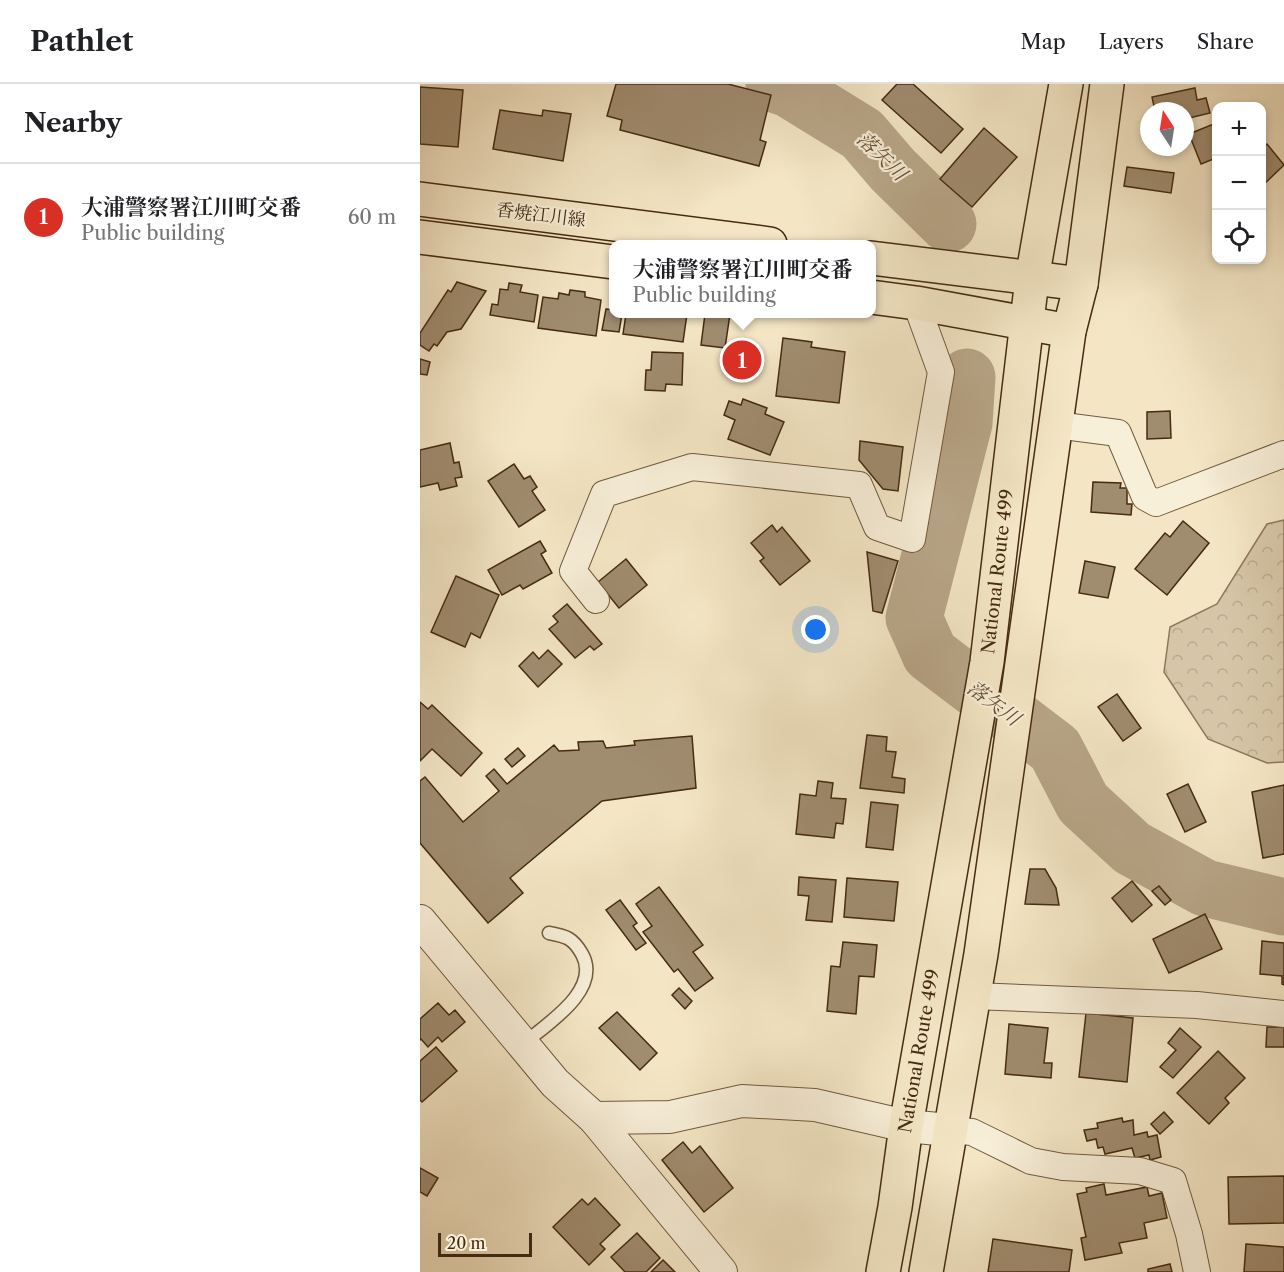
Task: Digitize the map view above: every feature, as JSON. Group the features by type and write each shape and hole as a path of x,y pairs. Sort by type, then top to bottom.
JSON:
{"main road":[{"name":"National Route 499","path":"883,1272 895,1208 906,1126 987,662 1032,279 1066,84"},
{"name":"National Route 499","path":"926,1272 1010,760 1070,331 1081,284 1107,84"},
{"name":"香焼江川線","path":"420,199 739,240"},
{"name":"香焼江川線","path":"420,237 609,261"},
{"path":"876,259 1081,284"},
{"path":"876,298 1070,331"}],"street":[{"path":"596,600 573,571 604,494 692,467 859,485 877,526 912,539 941,372 916,303"},
{"path":"1056,426 1118,433 1145,497 1156,503 1284,454"},
{"path":"420,921 555,1083 594,1118 721,1272"},
{"path":"973,996 1197,1005 1284,1014"},
{"path":"594,1118 670,1117 742,1101 815,1105 906,1126 972,1132 1031,1161 1063,1167 1140,1171 1173,1181 1189,1234 1197,1272"}],"lane":[{"path":"522,1045 564,1010 582,989 587,970 584,957 577,945 568,937 549,933"}],"green space":[{"path":"1284,520 1284,762 1267,763 1208,739 1164,672 1170,627 1217,604 1267,524"}],"building":[{"path":"616,84 728,84 771,95 760,140 766,142 759,166 620,130 622,120 607,116"},
{"path":"897,84 913,84 963,129 941,153 882,100"},
{"path":"420,87 463,90 458,147 420,144"},
{"path":"1195,88 1197,100 1206,98 1210,113 1194,117 1194,102 1153,102 1152,97"},
{"path":"500,110 542,116 543,110 571,114 563,161 493,149"},
{"path":"1212,125 1212,160 1201,164 1194,146 1194,132"},
{"path":"984,128 1017,157 972,207 940,179"},
{"path":"1266,145 1284,165 1266,182 1266,156"},
{"path":"1127,167 1174,173 1171,193 1124,186"},
{"path":"457,282 486,291 461,329 447,332 437,346 434,344 429,351 420,345 420,333 448,290 451,292"},
{"path":"509,283 522,285 520,292 538,295 534,322 490,315 492,304 498,305 500,289 508,290"},
{"path":"570,290 585,292 585,297 601,300 596,336 538,328 543,297 558,299 559,293 569,295"},
{"path":"606,309 609,309 609,318 621,318 619,332 602,330"},
{"path":"625,318 686,318 683,342 623,334"},
{"path":"704,318 729,318 725,348 701,345"},
{"path":"783,338 812,342 811,347 845,352 839,403 776,396"},
{"path":"652,352 683,353 682,385 666,384 665,391 645,390 646,370 651,370"},
{"path":"420,359 430,362 427,375 420,374"},
{"path":"743,399 767,408 765,414 784,422 770,455 728,439 735,420 724,415 729,401 741,405"},
{"path":"1170,411 1171,438 1147,439 1147,412"},
{"path":"860,441 903,447 898,491 883,489 859,460"},
{"path":"450,443 454,463 459,462 462,477 455,478 457,486 440,490 438,483 420,487 420,450"},
{"path":"514,464 524,479 530,476 537,487 532,491 545,510 519,527 488,481"},
{"path":"1093,482 1121,483 1120,488 1127,488 1127,504 1132,504 1131,515 1091,512"},
{"path":"1183,521 1209,543 1167,595 1135,569 1165,533 1170,537"},
{"path":"772,525 777,532 782,527 810,561 780,585 760,561 764,558 751,543"},
{"path":"540,541 546,551 541,554 552,573 523,589 520,585 502,595 488,570"},
{"path":"867,552 898,561 882,613 873,611"},
{"path":"626,559 647,585 619,608 598,582"},
{"path":"1085,561 1115,567 1108,598 1079,593"},
{"path":"456,576 499,595 480,638 471,633 465,647 431,632"},
{"path":"567,604 602,644 594,650 590,646 575,658 549,629 558,622 553,616"},
{"path":"548,650 562,664 538,687 519,666 533,652 539,659"},
{"path":"1117,694 1141,728 1123,741 1098,707"},
{"path":"420,702 428,709 432,705 482,753 461,776 432,749 420,761"},
{"path":"867,735 887,737 886,751 896,752 892,777 905,779 904,793 860,788"},
{"path":"692,736 696,788 602,801 510,878 523,893 488,923 420,843 420,781 425,777 463,822 499,791 486,776 494,769 507,784 554,745 559,751 579,750 578,742 603,741 606,748 635,745 634,741"},
{"path":"518,748 525,756 512,767 505,759"},
{"path":"818,781 833,783 831,798 846,799 843,824 836,823 834,838 796,834 800,794 816,796"},
{"path":"1188,784 1206,822 1185,832 1167,794"},
{"path":"1284,785 1284,854 1263,858 1252,792"},
{"path":"871,802 898,805 893,850 866,847"},
{"path":"1030,869 1045,869 1056,888 1059,905 1025,904"},
{"path":"799,877 836,880 832,922 806,920 809,896 798,895"},
{"path":"847,878 898,882 894,921 844,917"},
{"path":"1132,881 1152,905 1132,922 1112,898"},
{"path":"1159,886 1171,900 1165,905 1152,891"},
{"path":"659,887 703,945 693,952 713,978 695,991 678,969 674,972 643,932 652,926 636,904"},
{"path":"620,900 637,923 633,926 646,943 636,950 606,910"},
{"path":"1205,914 1222,949 1169,973 1153,939"},
{"path":"1262,941 1284,943 1284,985 1282,976 1260,974"},
{"path":"843,942 877,945 874,977 859,976 856,1014 827,1011 831,966 840,967"},
{"path":"679,988 692,1001 685,1009 672,995"},
{"path":"438,1003 449,1015 455,1010 465,1022 442,1042 438,1037 428,1047 420,1040 420,1019"},
{"path":"617,1012 657,1053 640,1070 599,1028"},
{"path":"1086,1013 1133,1018 1127,1082 1079,1077"},
{"path":"1009,1024 1048,1028 1044,1063 1052,1063 1051,1078 1005,1074"},
{"path":"1267,1027 1284,1027 1284,1047 1266,1047"},
{"path":"1180,1028 1201,1047 1173,1078 1160,1067 1176,1050 1168,1043"},
{"path":"436,1047 457,1071 422,1102 420,1100 420,1061"},
{"path":"1218,1051 1245,1078 1225,1098 1229,1103 1209,1124 1177,1093"},
{"path":"1164,1112 1173,1122 1160,1134 1151,1124"},
{"path":"1122,1118 1123,1122 1133,1120 1134,1135 1147,1132 1148,1137 1157,1135 1161,1157 1150,1160 1149,1155 1135,1158 1132,1148 1105,1154 1103,1147 1098,1148 1096,1139 1087,1141 1084,1130 1098,1128 1097,1123"},
{"path":"683,1142 692,1153 700,1146 733,1188 704,1212 662,1160"},
{"path":"420,1168 438,1178 427,1196 420,1192"},
{"path":"1284,1176 1284,1223 1229,1224 1228,1177"},
{"path":"1104,1184 1106,1195 1147,1187 1149,1196 1162,1193 1167,1218 1144,1223 1147,1238 1119,1243 1122,1253 1085,1260 1081,1238 1086,1237 1077,1194 1087,1192 1086,1188"},
{"path":"595,1198 620,1225 600,1244 605,1249 589,1265 553,1227 582,1199 588,1205"},
{"path":"637,1233 660,1258 646,1272 625,1272 611,1257"},
{"path":"993,1239 1072,1250 1069,1272 988,1272"},
{"path":"1246,1244 1284,1247 1284,1272 1244,1272"},
{"path":"663,1260 675,1272 651,1272"},
{"path":"1170,1264 1172,1272 1148,1272 1148,1269"}],"waterway":[{"name":"落矢川","path":"774,84 789,89 862,134 893,170 948,224"},
{"name":"落矢川","path":"967,377 964,423 914,618 930,654 1055,749 1083,803 1132,848 1205,888 1284,907"}],"place":[{"name":"大浦警察署江川町交番","path":"742,360"}]}
